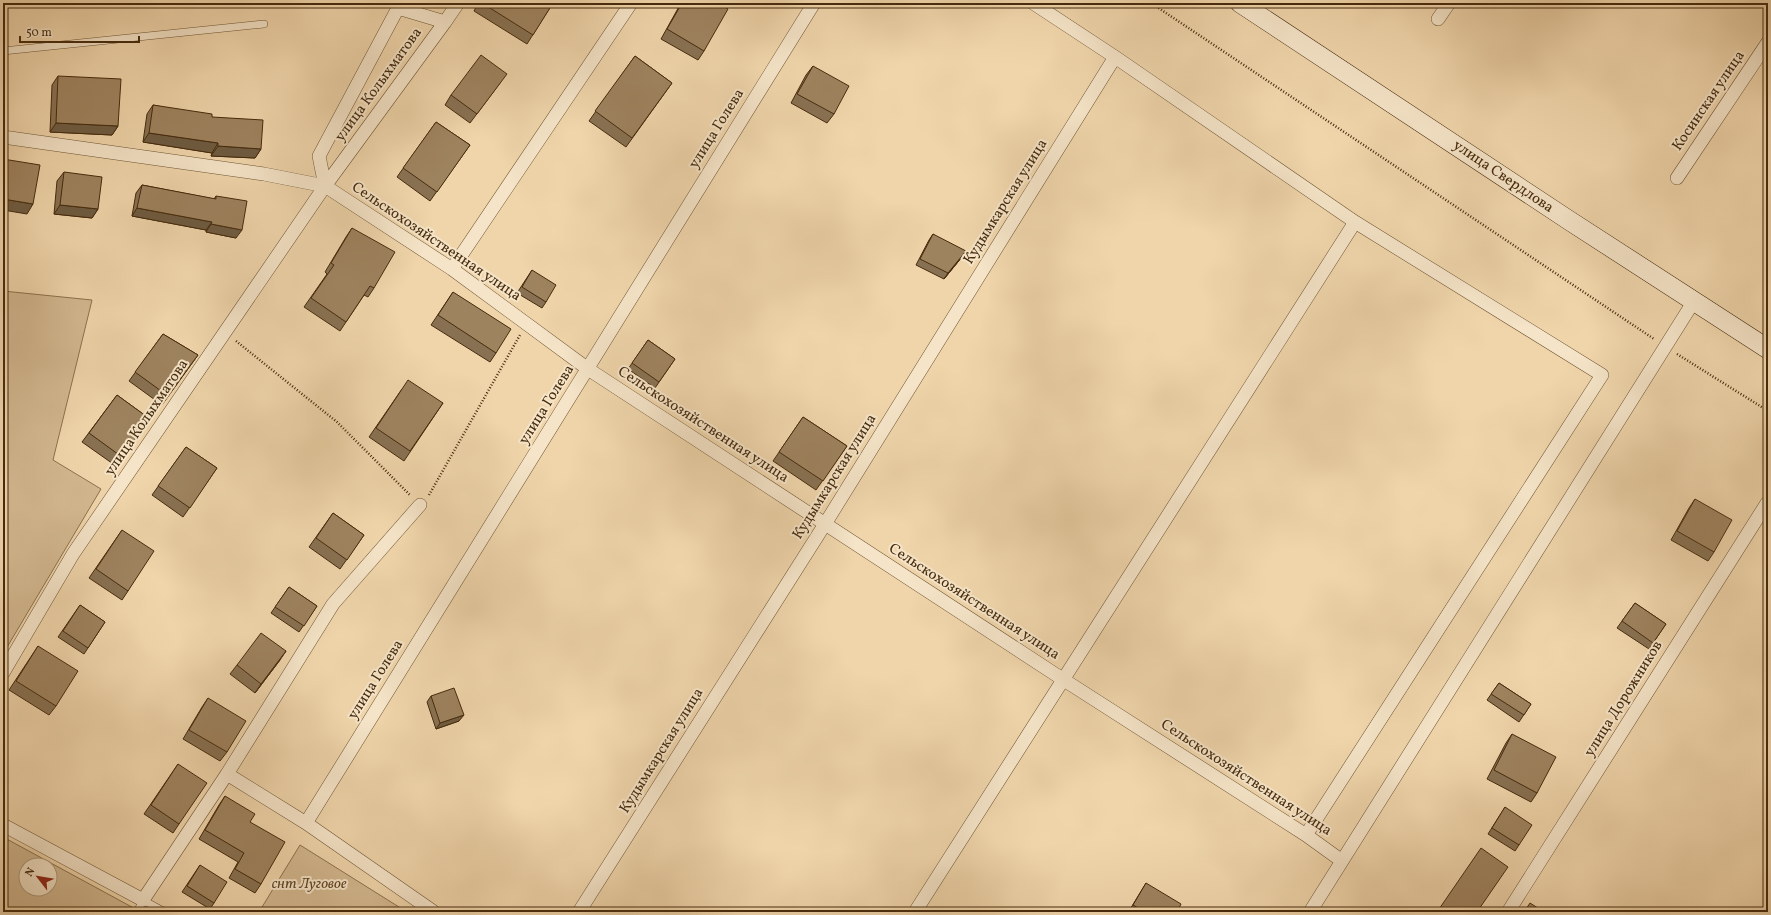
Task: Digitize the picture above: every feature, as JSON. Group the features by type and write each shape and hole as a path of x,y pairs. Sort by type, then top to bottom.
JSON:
{"main road":[{"name":"улица Свердлова","path":"1240,3 1563,217 1768,349"}],"street":[{"name":"улица Колыхматова","path":"3,673 73,554 325,186 458,3"},
{"path":"452,269 631,3"},
{"name":"улица Голева","path":"306,823 814,3"},
{"path":"1033,3 1115,57 1355,222 1602,375 1306,835"},
{"path":"1438,19 1449,3"},
{"name":"улица Колыхматова","path":"325,186 319,156 398,5"},
{"path":"398,5 445,22"},
{"name":"Косинская улица","path":"1677,178 1768,42"},
{"name":"Кудымкарская улица","path":"579,912 825,524 1115,57"},
{"name":"Сельскохозяйственная улица","path":"3,137 256,173 325,186 452,269 588,369 1064,680 1306,835 1342,861"},
{"path":"915,912 1355,222"},
{"path":"1310,912 1694,301"},
{"name":"улица Дорожников","path":"1508,912 1767,503"},
{"path":"3,825 143,900 227,774 332,604 420,505"},
{"path":"227,774 306,823 434,912"}],"lane":[{"path":"3,51 264,24"},
{"path":"137,912 143,900 165,912"}],"path":[{"path":"1151,3 1666,346 1768,411"},
{"path":"224,332 337,422 420,505 432,492 527,324"}],"green space":[{"path":"3,291 92,300 53,460 101,489 3,654"},
{"path":"3,837 40,857 18,857 18,897 58,897 58,867 141,912 3,912"},
{"name":"снт Луговое","path":"300,845 407,912 259,912"}],"building":[{"path":"482,3 553,3 533,35"},
{"path":"682,3 718,3 728,9 704,51 667,29"},
{"path":"481,55 507,74 477,114 451,95"},
{"path":"635,56 672,83 632,138 595,111"},
{"path":"813,66 849,86 834,114 797,94"},
{"path":"58,76 121,79 118,126 56,123"},
{"path":"153,105 212,114 212,117 263,120 261,149 218,146 218,143 149,133"},
{"path":"436,122 470,145 437,192 403,168"},
{"path":"3,159 40,165 33,204 3,199"},
{"path":"64,172 102,177 98,209 60,205"},
{"path":"142,185 216,199 216,196 247,201 242,230 211,224 212,222 137,208"},
{"path":"352,228 395,252 374,288 370,286 346,322 311,298 334,265 331,263"},
{"path":"933,234 966,251 948,273 920,259"},
{"path":"532,270 556,285 546,302 522,287"},
{"path":"453,292 511,329 496,353 438,315"},
{"path":"163,334 198,355 168,396 135,372"},
{"path":"648,340 675,359 659,382 632,363"},
{"path":"408,380 443,403 410,451 376,428"},
{"path":"117,395 150,419 122,457 89,433"},
{"path":"803,417 847,446 823,481 779,452"},
{"path":"186,447 217,468 190,508 158,486"},
{"path":"1695,499 1732,520 1714,552 1677,531"},
{"path":"333,513 364,535 347,560 316,538"},
{"path":"122,530 154,551 128,591 96,569"},
{"path":"289,587 317,606 304,626 275,607"},
{"path":"1635,603 1666,624 1653,643 1622,621"},
{"path":"80,605 105,622 88,648 63,631"},
{"path":"261,633 286,651 261,684 237,665"},
{"path":"38,646 78,671 56,706 16,681"},
{"path":"1499,683 1531,704 1524,715 1491,694"},
{"path":"454,688 464,715 440,723 431,696"},
{"path":"208,698 246,721 227,752 189,730"},
{"path":"1512,734 1556,757 1537,793 1494,770"},
{"path":"178,764 207,783 179,824 151,805"},
{"path":"225,796 255,814 250,822 285,842 261,884 235,869 244,853 205,830"},
{"path":"1505,807 1532,825 1519,845 1492,828"},
{"path":"1481,848 1508,867 1477,912 1437,912"},
{"path":"200,865 227,882 214,903 187,886"},
{"path":"1146,883 1181,904 1177,912 1145,912 1133,905"},
{"path":"1530,903 1544,912 1524,912"}]}
